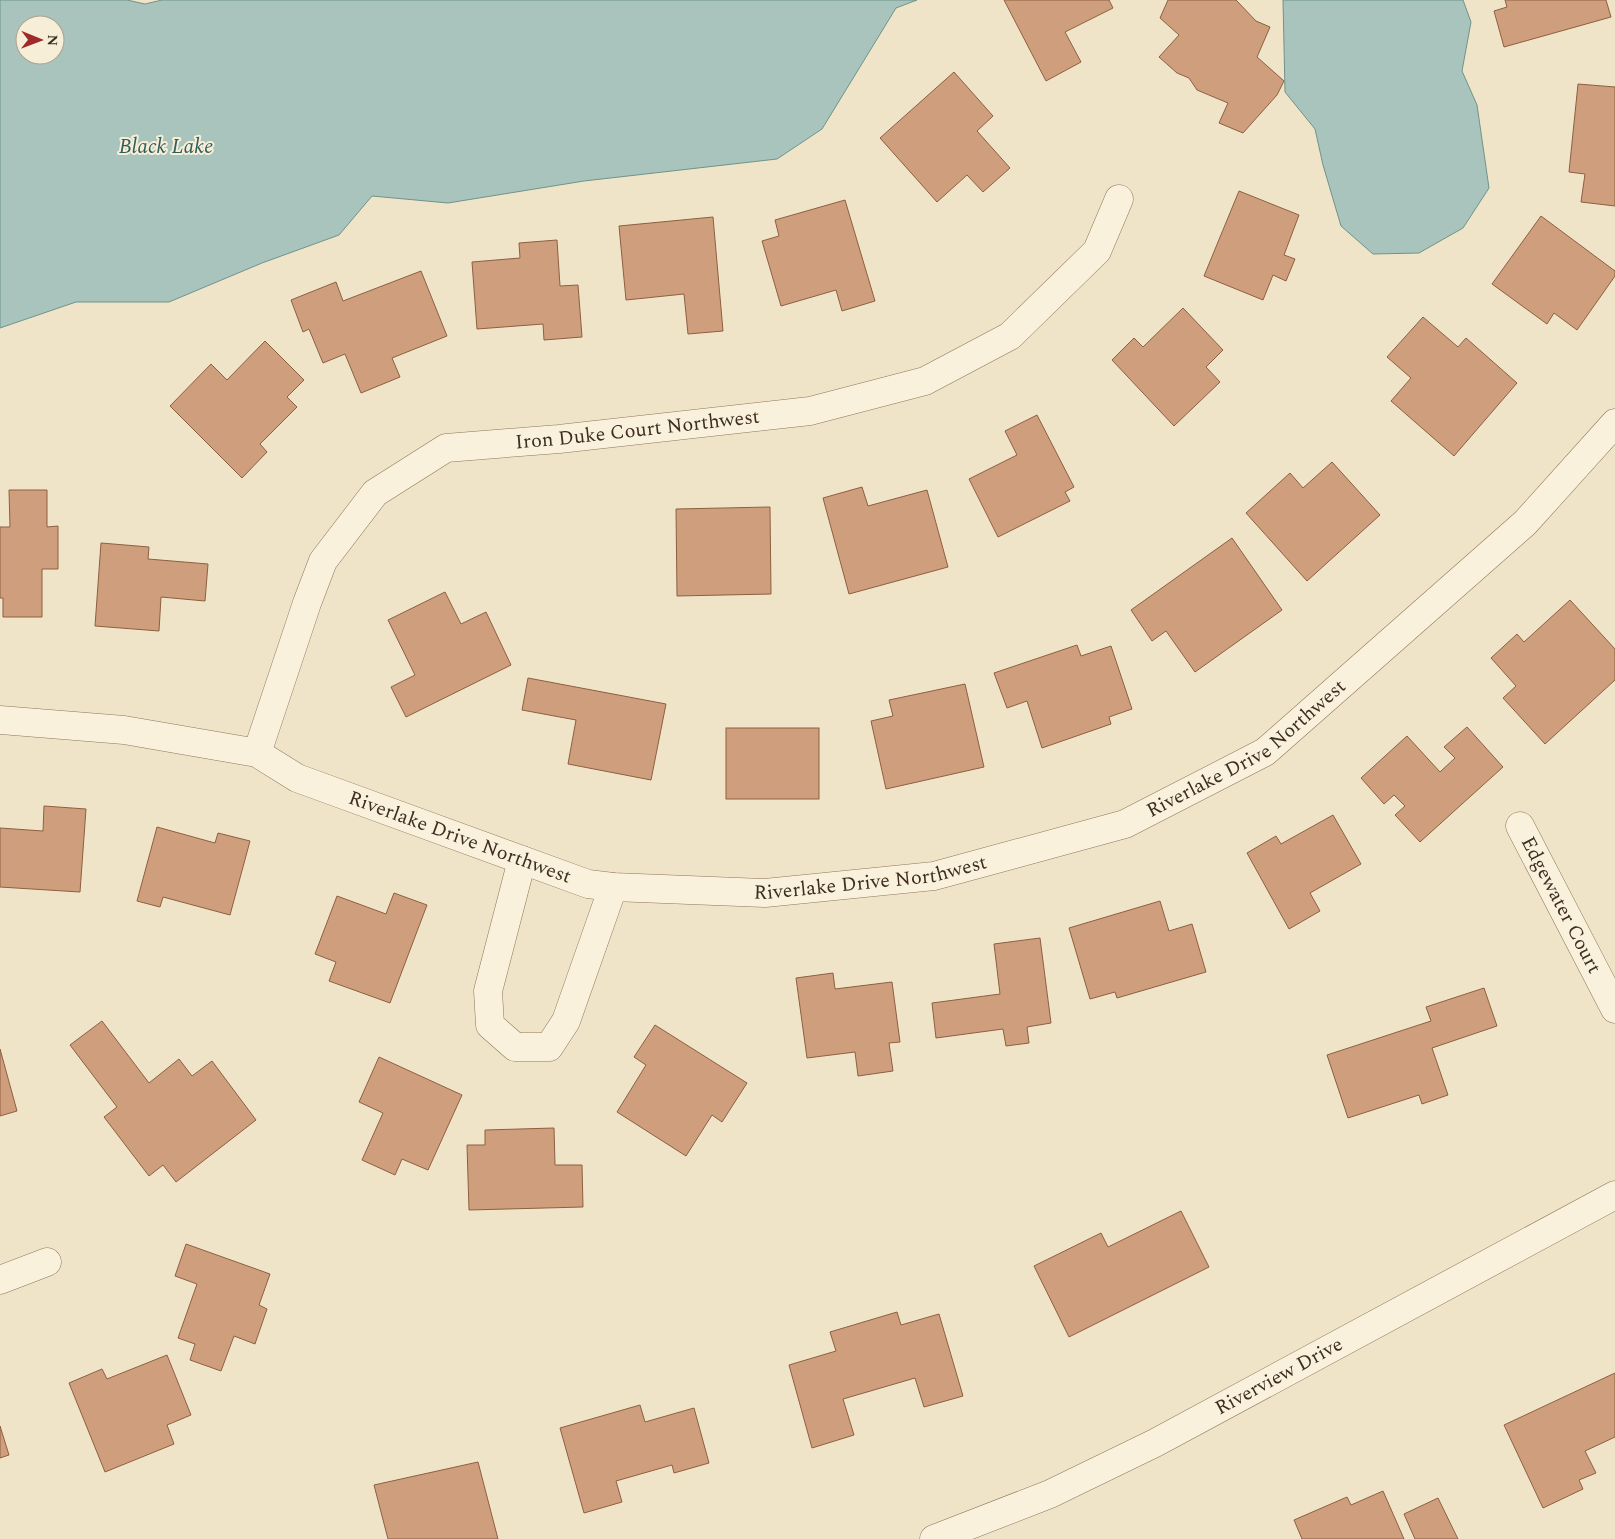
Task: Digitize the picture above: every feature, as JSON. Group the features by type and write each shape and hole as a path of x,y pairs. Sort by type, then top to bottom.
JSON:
{"street":[{"name":"Iron Duke Court Northwest","path":"257,753 323,561 375,493 446,448 559,439 810,411 925,381 1010,336 1097,251 1119,199"},
{"name":"Riverlake Drive Northwest","path":"0,720 124,730 257,753 297,778 588,884 613,887 765,893 934,876 1125,824 1265,752 1525,523 1615,423"},
{"name":"Edgewater Court","path":"1520,826 1615,1009"},
{"path":"522,860 488,991 490,1025 516,1046 549,1047 566,1021 613,887"},
{"name":"Riverview Drive","path":"934,1539 1050,1494 1155,1443 1615,1194"},
{"path":"0,1280 47,1262"}],"water":[{"name":"Black Lake","path":"0,0 127,0 145,4 162,0 917,0 896,8 822,129 777,159 584,181 448,203 372,196 339,235 262,263 169,302 76,302 0,328"},
{"path":"1283,0 1463,0 1471,22 1462,71 1477,105 1489,188 1463,228 1419,253 1373,254 1341,226 1323,165 1315,129 1285,92"}],"building":[{"path":"1004,0 1109,0 1113,8 1065,32 1081,62 1046,81"},
{"path":"1168,0 1236,0 1256,21 1270,27 1257,57 1284,81 1277,95 1243,133 1219,123 1228,103 1197,90 1189,78 1177,73 1159,57 1179,35 1160,18"},
{"path":"1505,0 1606,0 1611,17 1504,47 1494,11 1507,7"},
{"path":"954,72 993,116 977,131 1010,168 983,192 967,175 937,202 880,138"},
{"path":"1578,84 1615,87 1615,206 1581,202 1585,174 1569,172"},
{"path":"1239,191 1299,215 1284,255 1295,259 1286,281 1273,275 1263,300 1204,276"},
{"path":"845,200 875,301 842,311 836,290 781,306 762,241 779,236 775,220"},
{"path":"1541,216 1615,271 1615,276 1577,330 1554,313 1547,324 1492,284"},
{"path":"713,217 723,331 688,334 684,294 626,300 619,226"},
{"path":"557,240 560,286 578,285 582,337 544,340 543,324 477,329 472,262 520,258 519,243"},
{"path":"421,271 447,336 392,358 400,377 361,393 345,354 323,363 309,329 303,332 291,300 336,282 343,301"},
{"path":"1183,308 1223,350 1206,367 1220,382 1174,426 1112,360 1134,338 1143,347"},
{"path":"1423,317 1458,347 1466,338 1517,383 1454,456 1391,401 1411,378 1387,357"},
{"path":"265,341 304,380 287,397 297,407 260,444 267,452 242,478 170,406 211,364 227,380"},
{"path":"1037,415 1074,487 1065,492 1070,501 998,537 969,479 1017,455 1005,431"},
{"path":"1332,462 1380,515 1307,581 1246,513 1290,473 1303,488"},
{"path":"862,487 868,506 927,490 948,567 849,594 823,498"},
{"path":"9,490 47,490 47,527 58,526 58,569 42,569 42,617 3,617 3,598 0,598 0,527 10,527"},
{"path":"770,507 771,594 677,596 676,509"},
{"path":"1232,538 1282,610 1195,672 1166,631 1152,641 1131,610"},
{"path":"101,543 149,547 148,559 208,564 205,601 161,597 159,631 95,626"},
{"path":"445,592 461,624 486,612 511,665 406,717 391,687 415,675 388,620"},
{"path":"1570,600 1615,649 1615,680 1545,744 1503,698 1516,686 1491,658 1517,634 1524,642"},
{"path":"1077,645 1081,656 1111,646 1132,709 1109,717 1111,724 1042,748 1027,701 1007,708 994,673"},
{"path":"528,678 666,704 651,780 568,764 576,720 522,710"},
{"path":"965,684 984,767 886,789 871,721 893,716 889,700"},
{"path":"1467,727 1503,767 1420,842 1395,815 1405,806 1394,795 1384,804 1361,778 1407,736 1440,772 1455,758 1444,747"},
{"path":"726,728 819,728 819,799 726,799"},
{"path":"44,806 86,809 80,892 0,887 0,828 43,831"},
{"path":"1333,815 1361,864 1310,893 1320,911 1289,929 1247,853 1276,836 1281,844"},
{"path":"157,827 215,843 218,833 250,841 230,915 163,897 160,907 137,901"},
{"path":"394,893 427,905 390,1003 329,981 336,962 315,954 337,896 386,914"},
{"path":"1160,901 1169,931 1192,924 1206,972 1117,998 1115,992 1090,999 1069,928"},
{"path":"1040,938 1051,1023 1027,1027 1029,1043 1006,1046 1003,1029 936,1038 932,1003 1000,994 994,944"},
{"path":"833,973 835,989 892,982 900,1042 889,1043 893,1071 858,1076 855,1052 807,1058 796,978"},
{"path":"1484,988 1497,1026 1432,1048 1448,1095 1422,1104 1419,1095 1348,1118 1327,1055 1431,1021 1426,1007"},
{"path":"102,1021 149,1083 179,1059 192,1076 212,1061 256,1120 176,1182 163,1165 149,1176 104,1117 117,1107 70,1045"},
{"path":"655,1025 747,1083 722,1122 712,1115 686,1156 617,1112 646,1065 634,1057"},
{"path":"0,1049 17,1111 0,1116"},
{"path":"379,1057 462,1095 428,1170 402,1159 395,1175 362,1160 383,1113 359,1102"},
{"path":"554,1128 555,1165 582,1165 583,1207 469,1210 467,1145 485,1145 485,1130"},
{"path":"1181,1211 1209,1267 1069,1337 1034,1266 1101,1233 1108,1247"},
{"path":"186,1244 270,1274 259,1305 267,1309 255,1344 234,1336 221,1371 190,1360 195,1344 178,1338 197,1284 175,1276"},
{"path":"897,1312 901,1325 939,1314 963,1396 924,1407 915,1378 843,1399 854,1435 812,1448 789,1365 836,1351 830,1332"},
{"path":"167,1355 191,1415 167,1425 174,1444 105,1472 69,1383 102,1369 107,1379"},
{"path":"1615,1373 1615,1437 1585,1451 1596,1473 1579,1480 1583,1489 1543,1508 1504,1425"},
{"path":"640,1405 645,1422 694,1408 709,1463 674,1473 672,1465 616,1481 622,1502 584,1513 560,1428"},
{"path":"0,1426 9,1455 0,1458"},
{"path":"478,1462 498,1539 388,1539 374,1485"},
{"path":"1383,1491 1404,1539 1302,1539 1294,1520 1347,1497 1351,1505"},
{"path":"1438,1498 1458,1539 1415,1539 1404,1514"}]}
